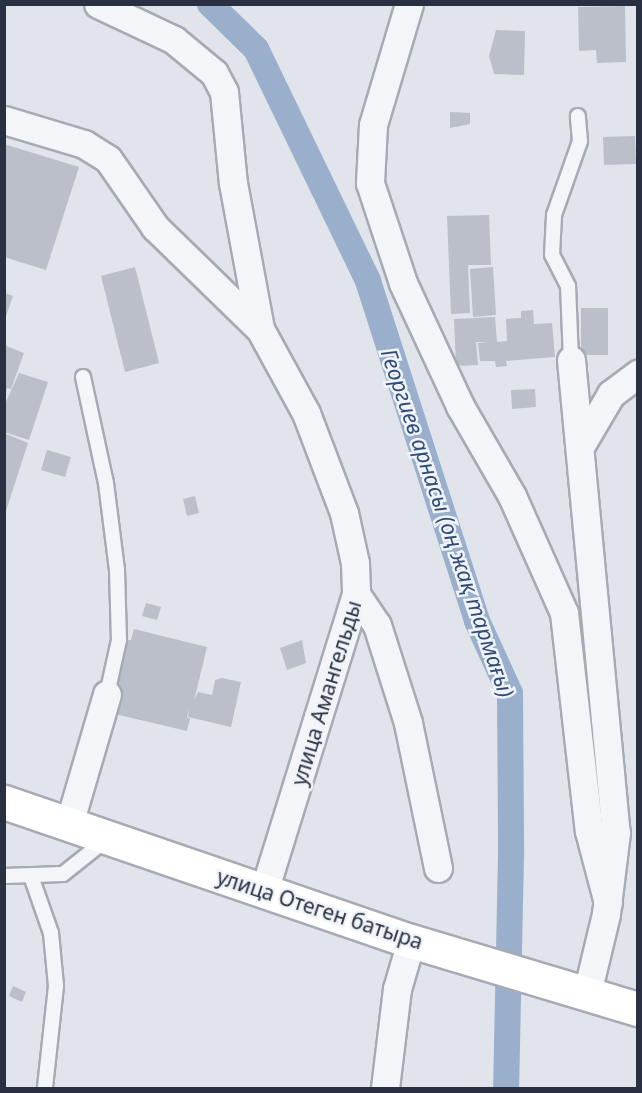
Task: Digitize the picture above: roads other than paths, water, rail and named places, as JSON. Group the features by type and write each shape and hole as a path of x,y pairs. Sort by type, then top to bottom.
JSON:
{"main road":[{"name":"улица Отеген батыра","path":"4,802 411,941 638,1009"}],"street":[{"path":"98,4 174,40 214,73 224,92 233,183 260,329"},
{"path":"409,4 373,125 370,183 408,293 460,406 512,496 564,613 589,831 608,903"},
{"name":"улица Амангельды","path":"4,120 84,144 108,159 155,227 260,329 285,369 327,464 344,513 355,563 356,594 264,892"},
{"path":"571,360 581,445 616,832 608,903 587,993"},
{"path":"581,445 611,393 638,374"},
{"path":"356,594 376,626 408,723 438,868"},
{"path":"69,824 107,694"},
{"path":"385,1089 397,989 411,941"}],"lane":[{"path":"571,360 568,286 552,255 554,215 580,141 578,116"},
{"path":"83,377 105,473 117,570 118,640 107,694"},
{"path":"4,876 63,874 109,838"},
{"path":"31,876 51,933 56,986 45,1089"}],"waterway":[{"name":"Георгиев арнасы (оң жақ тармағы)","path":"210,4 256,49 368,281 477,621 510,693 511,855 506,1088"}]}
